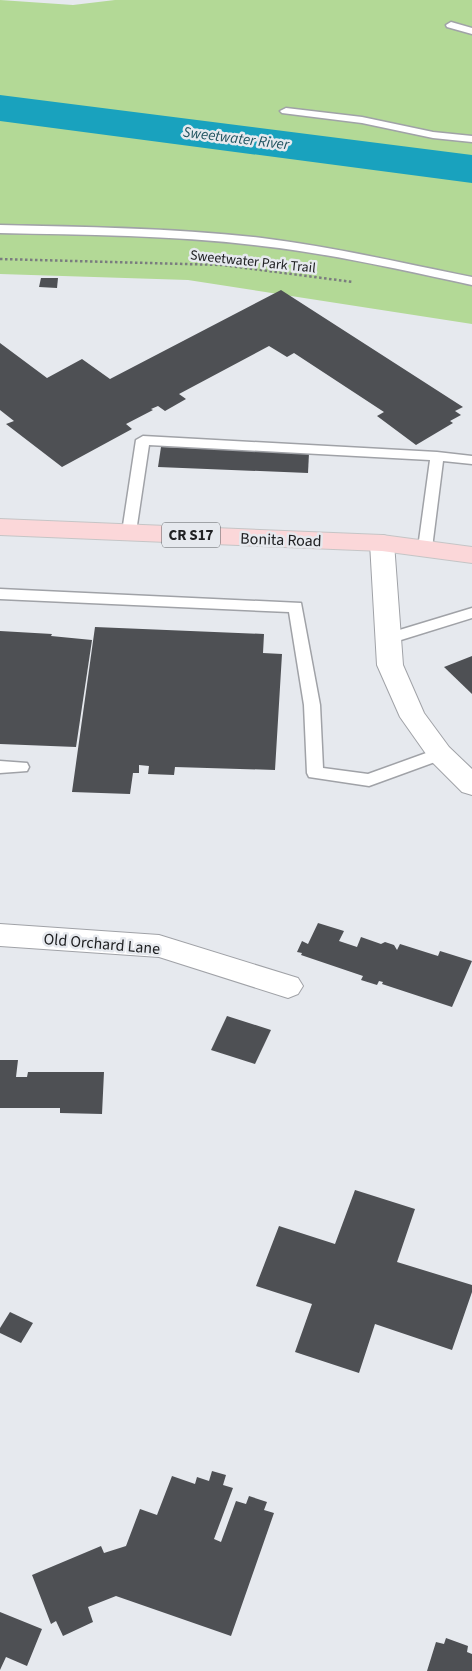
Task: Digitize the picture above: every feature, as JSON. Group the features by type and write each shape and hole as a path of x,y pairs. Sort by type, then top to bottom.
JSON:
{"main road":[{"name":"Bonita Road","path":"0,526 382,543 472,555"}],"street":[{"path":"382,543 390,665 413,717 440,754 471,782"},
{"name":"Old Orchard Lane","path":"0,935 159,946 288,986"}],"lane":[{"path":"451,24 472,31"},
{"path":"286,112 362,120 434,135 472,139"},
{"path":"0,229 129,232 262,242 369,260 472,281"},
{"path":"129,532 139,456 144,440 437,456 472,460"},
{"path":"424,548 437,456"},
{"path":"0,594 296,607 312,705 315,773 370,780 440,754"},
{"path":"388,639 472,613"},
{"path":"0,767 22,768"}],"path":[{"name":"Sweetwater Park Trail","path":"0,258 222,265 355,282"}],"green space":[{"path":"0,0 73,5 115,0 472,0 472,324 188,280 0,274"}],"building":[{"path":"41,278 58,278 57,288 39,287"},
{"path":"281,290 463,407 455,411 461,415 450,421 453,423 416,445 377,416 384,412 294,353 287,357 269,346 179,394 186,399 165,411 158,406 151,409 153,410 126,424 132,429 62,467 6,424 14,421 0,410 0,343 47,378 82,359 110,379"},
{"path":"161,447 309,453 308,473 158,467"},
{"path":"95,627 264,634 263,653 282,654 275,770 175,767 174,775 148,774 149,766 139,765 139,773 133,773 130,794 72,792"},
{"path":"0,631 52,634 51,636 92,640 76,747 0,744"},
{"path":"472,656 472,694 444,667"},
{"path":"318,923 344,931 339,941 357,947 361,937 381,944 385,942 394,945 397,950 400,944 438,956 440,951 472,961 452,1007 382,984 383,982 379,981 377,985 361,980 363,976 301,955 302,953 297,952 302,941 308,944"},
{"path":"227,1016 271,1030 255,1064 211,1050"},
{"path":"0,1060 18,1060 16,1077 27,1077 28,1072 104,1072 102,1114 60,1113 60,1108 0,1108"},
{"path":"355,1190 415,1209 397,1262 472,1285 472,1292 452,1350 375,1324 359,1373 295,1352 312,1304 256,1286 279,1226 335,1244"},
{"path":"10,1312 33,1323 21,1343 0,1333 0,1328"},
{"path":"212,1471 226,1475 223,1485 233,1488 214,1539 221,1542 236,1501 246,1504 249,1496 267,1502 264,1510 274,1513 231,1636 116,1596 88,1607 93,1622 63,1636 56,1621 51,1624 32,1575 101,1546 104,1553 126,1546 140,1509 157,1515 172,1476 195,1484 197,1477 209,1481"},
{"path":"0,1612 42,1629 27,1666 6,1657 0,1670"},
{"path":"446,1638 468,1646 467,1652 472,1654 472,1671 427,1671 436,1642 444,1644"}],"waterway":[{"name":"Sweetwater River","path":"0,108 472,169"}]}
